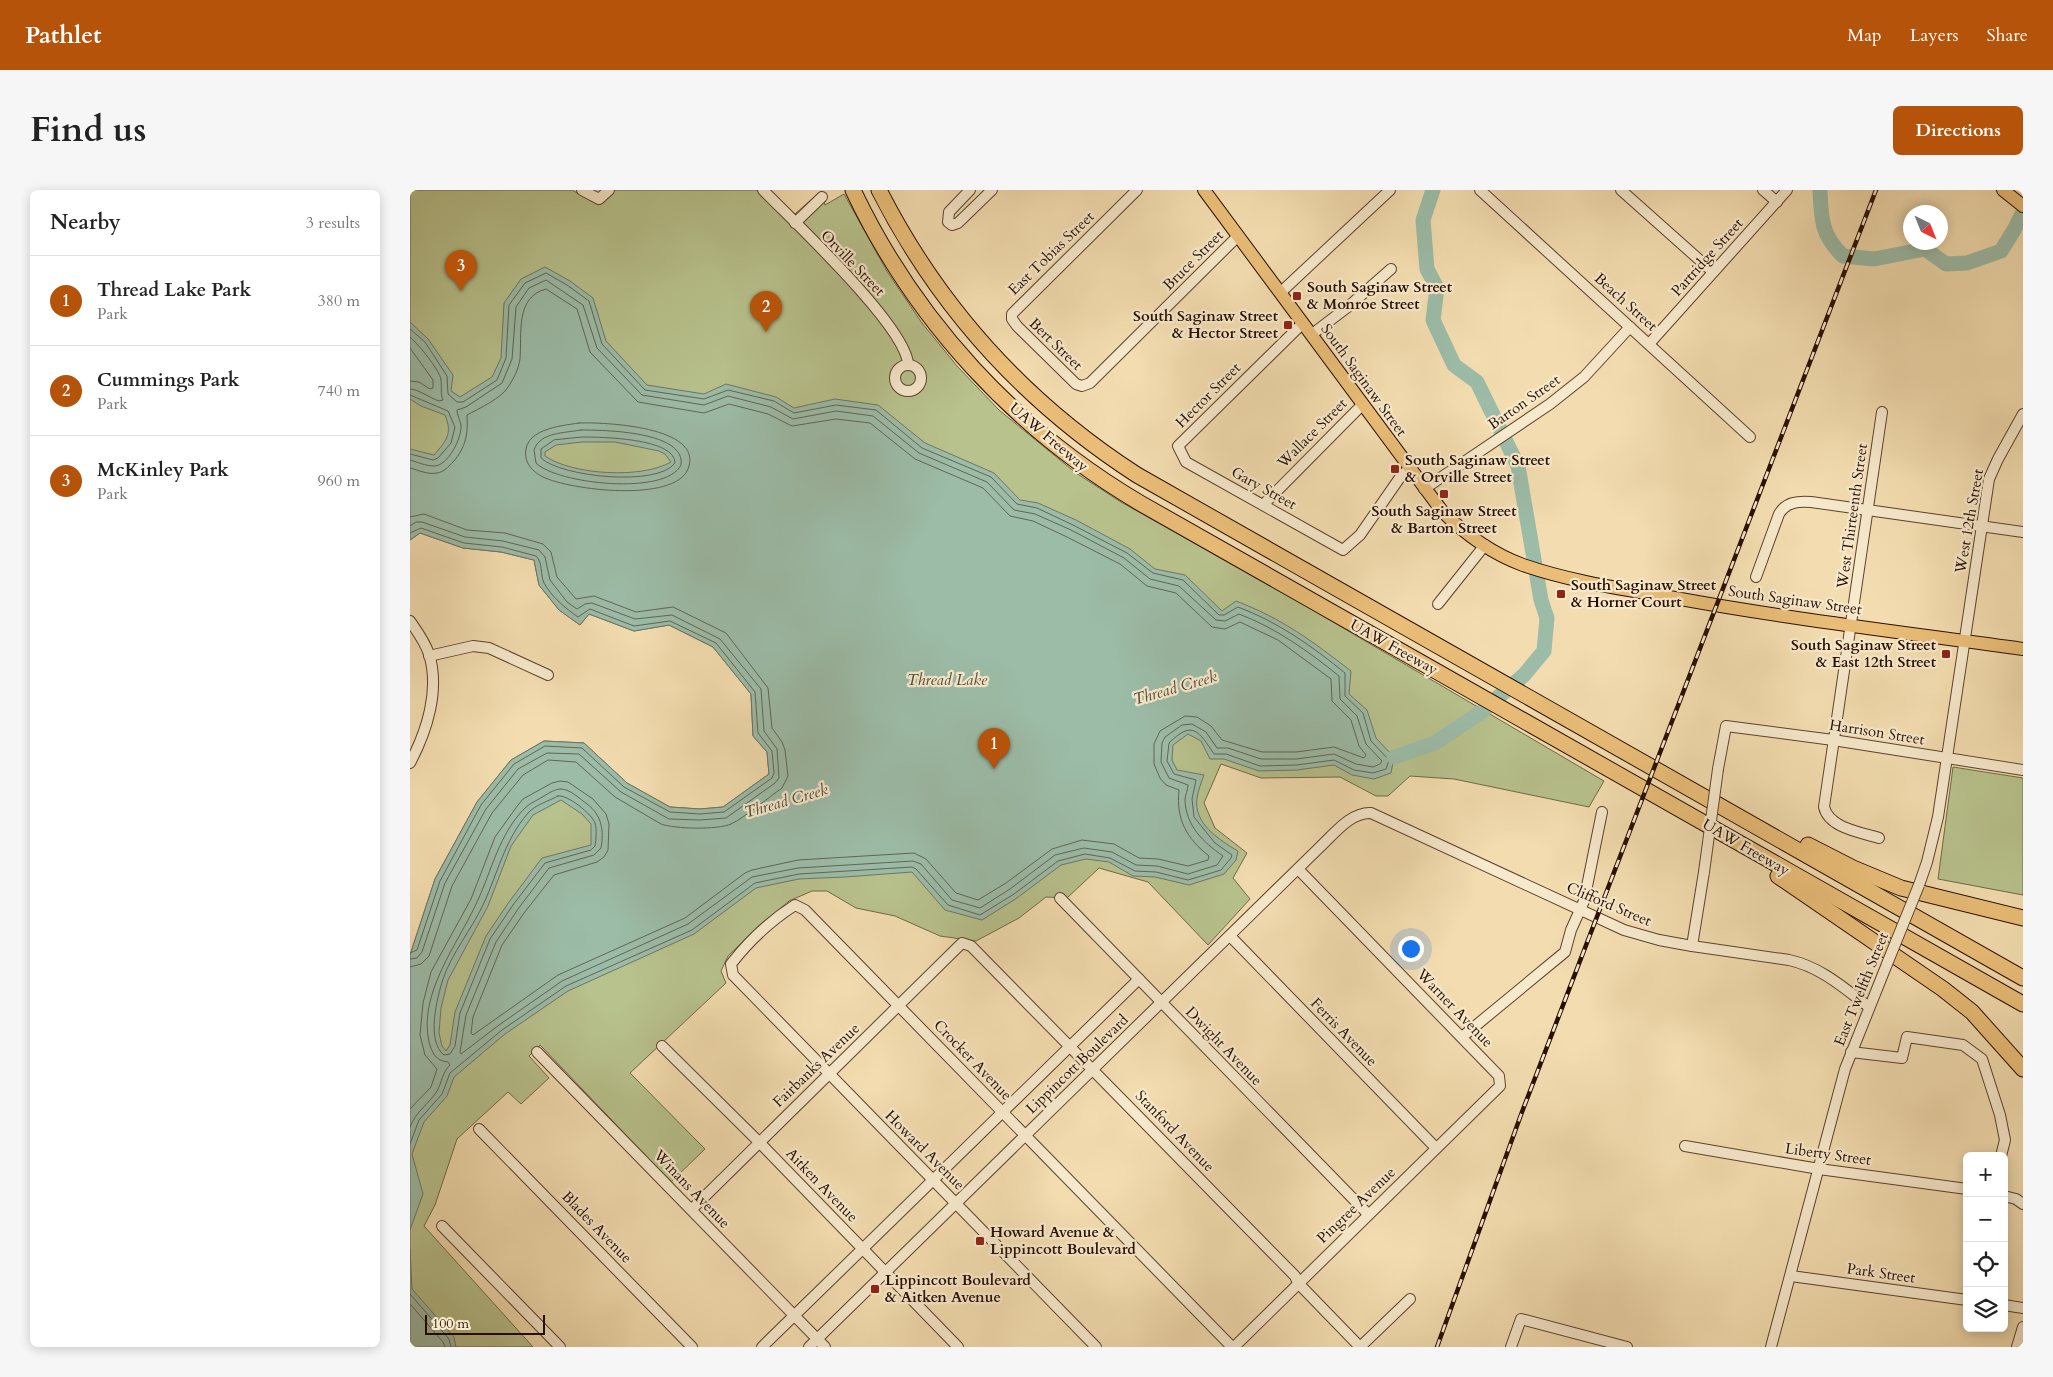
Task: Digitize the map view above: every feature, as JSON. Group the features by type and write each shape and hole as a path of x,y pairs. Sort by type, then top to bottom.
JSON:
{"highway":[{"name":"UAW Freeway","path":"853,190 895,266 936,324 982,378 1024,419 1053,444 1095,475 1140,503 2023,1004"},
{"name":"UAW Freeway","path":"879,190 909,246 958,315 1017,380 1082,437 1137,475 2023,978"},
{"path":"1701,796 1853,868 1901,888 2023,918"},
{"path":"1682,810 1932,980 1972,1012 2023,1069"},
{"path":"1972,1012 2023,1082"}],"main road":[{"name":"South Saginaw Street","path":"1204,190 1424,489 1454,523 1485,545 1522,564 1554,575 1712,605 2023,649"},
{"path":"2005,191 2023,206"}],"street":[{"path":"582,190 599,200 609,190"},
{"name":"Orville Street","path":"763,190 878,310 905,350 908,365"},
{"path":"970,190 948,212 948,222 952,225 958,224 992,190"},
{"name":"East Tobias Street","path":"1012,319 1012,314 1016,307 1137,190"},
{"path":"1280,293 1390,190"},
{"name":"Beach Street","path":"1480,190 1750,437"},
{"path":"1621,190 1713,272"},
{"path":"1764,190 1777,202"},
{"name":"Partridge Street","path":"1649,344 1786,190"},
{"path":"795,223 822,197"},
{"name":"Bruce Street","path":"1082,386 1090,383 1237,237"},
{"path":"1311,335 1350,306 1391,269"},
{"name":"Bert Street","path":"1012,319 1016,326 1076,384 1082,386"},
{"name":"Hector Street","path":"1178,446 1302,324"},
{"name":"Barton Street","path":"1424,489 1550,404 1584,377 1630,327"},
{"name":"Wallace Street","path":"1263,505 1362,405"},
{"name":"West Thirteenth Street","path":"1879,838 1836,823 1826,814 1824,807 1882,412"},
{"name":"West 12th Street","path":"1964,641 1992,471 2023,414"},
{"name":"Gary Street","path":"1178,446 1186,462 1343,550 1360,535 1401,476 1409,468"},
{"path":"1756,577 1779,514 1786,506 1796,502 2023,532"},
{"path":"1438,604 1485,545"},
{"path":"410,621 424,642 429,656 432,684 431,707 413,748 410,763"},
{"name":"East Twelfth Street","path":"1771,1347 1851,1052 1919,885 1933,837 1964,641"},
{"path":"429,656 473,646 490,648 548,675"},
{"name":"Harrison Street","path":"1692,946 1726,726 1833,740 2023,770"},
{"name":"Lippincott Boulevard","path":"809,1347 1343,825 1361,812 1371,813"},
{"path":"1462,1037 1565,952 1571,930 1584,901 1602,812"},
{"name":"Clifford Street","path":"1371,813 1624,930 1659,940 1800,962 1818,970 1869,1007"},
{"name":"Warner Avenue","path":"1298,869 1499,1076 1500,1086"},
{"name":"Dwight Avenue","path":"1060,898 1368,1214"},
{"name":"Crocker Avenue","path":"733,975 731,964 745,946 780,915 795,905 805,910 1233,1347"},
{"name":"Ferris Avenue","path":"1230,936 1436,1148"},
{"name":"Fairbanks Avenue","path":"692,1209 962,943"},
{"name":"Stanford Avenue","path":"962,943 972,946 1071,1045 1093,1070 1295,1276 1298,1283 1360,1347"},
{"name":"Howard Avenue","path":"733,975 1096,1347"},
{"name":"Lippincott Boulevard","path":"762,1347 1139,979"},
{"path":"1851,1052 1902,1058 1908,1037 1963,1045 1982,1059 2000,1115 2005,1140 2002,1152"},
{"name":"Aitken Avenue","path":"662,1046 759,1142 958,1347"},
{"name":"Winans Avenue","path":"538,1052 825,1347"},
{"name":"Pingree Avenue","path":"1233,1347 1500,1086"},
{"name":"Blades Avenue","path":"480,1129 692,1347"},
{"name":"Liberty Street","path":"1685,1146 1819,1169 1963,1188"},
{"path":"2006,1197 2019,1202"},
{"path":"442,1226 560,1347"},
{"name":"Park Street","path":"1791,1276 1963,1299"},
{"path":"1360,1347 1410,1299"},
{"path":"2008,1306 2023,1308"},
{"path":"1511,1347 1521,1319 1627,1347"},
{"path":"2018,1347 2023,1327"}],"green space":[{"name":"Thread Lake","path":"410,190 572,190 598,205 615,190 757,190 787,221 821,191 825,205 844,194 888,273 922,323 957,366 999,410 1076,473 1121,502 1309,608 1604,781 1589,807 1454,779 1410,776 1388,796 1376,796 1340,777 1261,778 1221,764 1204,803 1215,828 1247,853 1233,878 1250,899 1208,945 1148,882 1099,868 1067,898 1046,897 1019,918 976,941 940,936 895,916 856,908 827,891 812,891 789,901 728,956 721,971 726,983 630,1073 705,1149 671,1182 540,1045 529,1056 549,1078 521,1104 508,1092 457,1139 435,1205 424,1226 533,1347 410,1347 410,955 435,879 477,802 511,760 544,741 584,743 627,783 670,807 700,809 723,807 769,774 767,752 753,736 751,694 713,647 669,625 634,631 589,614 580,625 559,610 539,585 534,560 501,552 463,548 420,533 410,540"},
{"path":"1953,767 2023,778 2023,895 1938,879"}],"water":[{"name":"Thread Lake","path":"545,267 570,281 593,298 606,341 647,385 704,394 726,384 776,397 794,408 835,399 878,405 925,443 994,473 1020,500 1038,503 1076,520 1130,549 1155,569 1185,575 1222,611 1236,601 1283,623 1310,640 1351,671 1349,694 1367,710 1376,738 1394,757 1391,773 1374,779 1352,775 1334,765 1297,770 1259,771 1224,759 1210,759 1201,741 1188,734 1173,745 1172,760 1177,770 1204,775 1197,798 1199,815 1209,830 1223,842 1238,851 1236,860 1224,874 1189,885 1155,877 1133,876 1109,862 1086,859 1061,865 1017,898 982,920 945,910 912,872 799,879 756,888 694,934 568,991 505,1034 454,1077 447,1096 424,1122 412,1154 423,1194 410,1230 410,955 435,879 477,802 511,760 544,741 584,743 627,783 670,807 700,809 723,807 769,774 767,752 753,736 751,694 713,647 669,625 634,631 589,614 580,625 559,610 539,585 534,560 501,552 463,548 420,533 410,540 410,449 434,455 447,437 448,427 445,415 421,406 410,399 410,322 428,339 453,375 451,391 460,397 492,377 501,358 504,303 521,279","holes":["582,442 615,442 659,451 665,454 671,462 643,471 626,473 589,471 557,462 545,456 545,452 556,445","561,800 582,814 591,824 591,845 542,858 509,902 486,936 455,1012 450,1045 446,1051 442,1046 439,1033 441,1008 448,980 488,906 511,846 533,815"]},
{"path":"410,1249 412,1289 454,1337 456,1347 410,1347"}],"waterway":[{"name":"Thread Creek","path":"1394,757 1435,743 1481,712 1524,675 1544,651 1547,618 1541,600 1518,466 1477,382 1454,365 1433,320 1437,288 1427,269 1423,220 1433,190"},
{"name":"Thread Creek","path":"1820,190 1822,218 1826,233 1830,241 1843,256 1874,259 1925,249 1946,264 1967,263 2001,251 2023,212"}],"railway":[{"path":"1437,1347 1522,1112 1876,190"}],"place":[{"name":"McKinley Park","path":"461,291"},
{"name":"South Saginaw Street & Monroe Street","path":"1297,296"},
{"name":"South Saginaw Street & Hector Street","path":"1288,325"},
{"name":"Cummings Park","path":"766,332"},
{"name":"South Saginaw Street & Orville Street","path":"1395,469"},
{"name":"South Saginaw Street & Barton Street","path":"1444,494"},
{"name":"South Saginaw Street & Horner Court","path":"1561,594"},
{"name":"South Saginaw Street & East 12th Street","path":"1946,654"},
{"name":"Thread Lake Park","path":"994,769"},
{"name":"Howard Avenue & Lippincott Boulevard","path":"980,1241"},
{"name":"Lippincott Boulevard & Aitken Avenue","path":"875,1289"}]}
